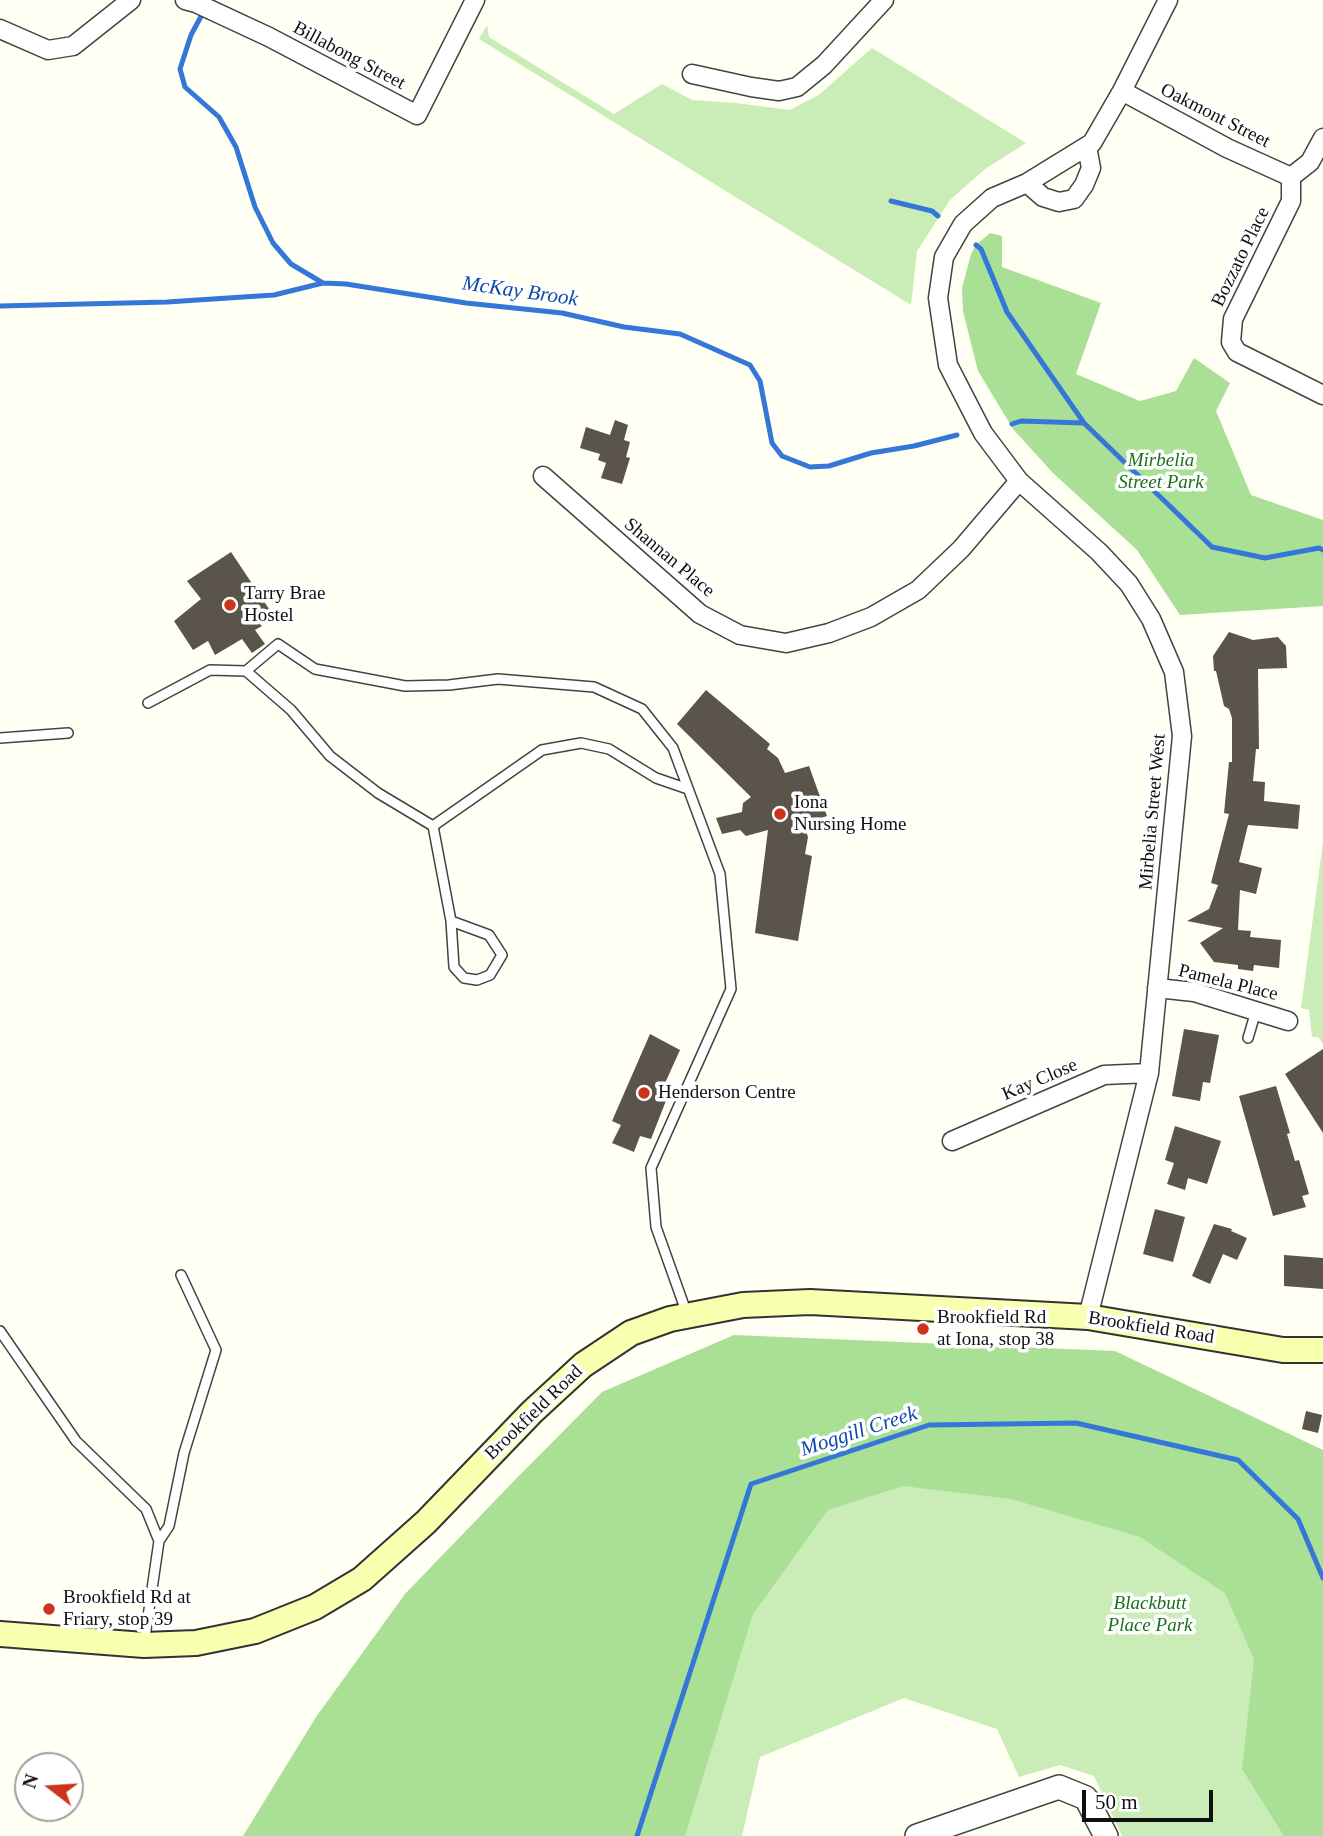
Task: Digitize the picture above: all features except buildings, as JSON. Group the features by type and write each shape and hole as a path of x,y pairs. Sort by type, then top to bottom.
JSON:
{"main road":[{"name":"Brookfield Road","path":"0,1634 144,1645 196,1643 255,1632 315,1607 362,1578 426,1521 531,1412 583,1365 631,1333 688,1316 743,1305 810,1302 1088,1317 1283,1350 1323,1350"}],"street":[{"path":"0,29 48,50 73,46 131,0"},
{"name":"Billabong Street","path":"185,0 270,37 417,115 475,0"},
{"path":"692,74 760,89 779,91 797,87 824,65 884,0"},
{"name":"Mirbelia Street West","path":"1088,1317 1149,1073 1182,736 1174,673 1151,619 1129,584 1099,552 1019,481 983,433 948,365 938,298 944,257 963,224 992,198 1027,183 1092,143 1168,0"},
{"name":"Oakmont Street","path":"1122,91 1227,148 1291,177"},
{"path":"1291,177 1310,162 1323,138"},
{"path":"1027,183 1043,197 1051,200 1059,202 1074,199 1091,168 1087,147"},
{"name":"Bozzato Place","path":"1291,177 1291,201 1233,319 1231,342 1237,352 1323,396"},
{"name":"Shannan Place","path":"543,476 700,614 740,635 786,643 871,617 919,590 961,549 1019,481"},
{"name":"Pamela Place","path":"1157,988 1194,992 1288,1021"},
{"name":"Kay Close","path":"952,1141 1104,1075 1149,1073"},
{"path":"917,1836 1059,1787 1086,1798 1106,1836"}],"lane":[{"path":"246,671 278,644 315,669 405,685 449,685 498,679 594,687 642,709 673,748 720,874 732,989 652,1168 656,1227 688,1316"},
{"path":"148,704 209,670 246,671 290,710 330,755 378,793 433,826 451,921 454,967 464,978 477,980 490,975 502,954 489,935 451,921"},
{"path":"0,738 68,733"},
{"path":"433,826 542,750 581,743 609,749 656,778 688,789"},
{"path":"1248,1038 1256,1011"},
{"path":"144,1645 159,1542 169,1526 184,1453 216,1349 181,1275"},
{"path":"0,1331 76,1441 146,1509 159,1542"}],"green space":[{"path":"487,25 489,37 614,114 662,84 692,100 790,110 820,94 872,48 1026,143 985,169 950,200 917,251 911,305 479,39"},
{"name":"Mirbelia Street Park","path":"990,233 1002,236 1002,267 1101,303 1076,374 1140,401 1176,391 1194,358 1230,383 1216,411 1251,495 1323,520 1323,606 1180,615 1137,550 1053,473 1013,429 978,371 963,311 962,288 971,254 976,245"},
{"path":"1323,842 1323,1044 1318,1037 1312,1037 1309,1010 1301,1008"},
{"path":"734,1335 1115,1351 1323,1450 1323,1836 1284,1836 1242,1769 1254,1659 1225,1593 1140,1537 1011,1499 903,1486 828,1510 753,1614 685,1836 243,1836 316,1717 405,1594 511,1484 602,1392"},
{"name":"Blackbutt Place Park","path":"1238,1460 1323,1836 1122,1836 1094,1776 1060,1765 1019,1777 997,1729 904,1698 760,1757 742,1836 637,1836 751,1484"}],"waterway":[{"path":"205,9 191,35 180,69 185,87 219,117 236,147 255,207 273,243 291,264 323,283"},
{"path":"891,201 932,211 938,216"},
{"name":"McKay Brook","path":"976,245 981,249 1007,312 1084,423 1212,547 1265,558 1319,548 1323,550"},
{"name":"McKay Brook","path":"0,306 167,302 274,295 323,283 562,313 624,327 680,334 750,365 760,381 772,443 782,456 810,467 829,466 871,453 957,435"},
{"name":"McKay Brook","path":"1012,424 1021,421 1084,423"},
{"name":"Moggill Creek","path":"637,1836 751,1484 929,1425 1076,1423 1238,1460 1298,1519 1323,1578"}],"place":[{"name":"Tarry Brae Hostel","path":"230,605"},
{"name":"Iona Nursing Home","path":"780,814"},
{"name":"Henderson Centre","path":"644,1093"},
{"name":"Brookfield Rd at Iona, stop 38","path":"923,1329"},
{"name":"Brookfield Rd at Friary, stop 39","path":"49,1609"}]}
